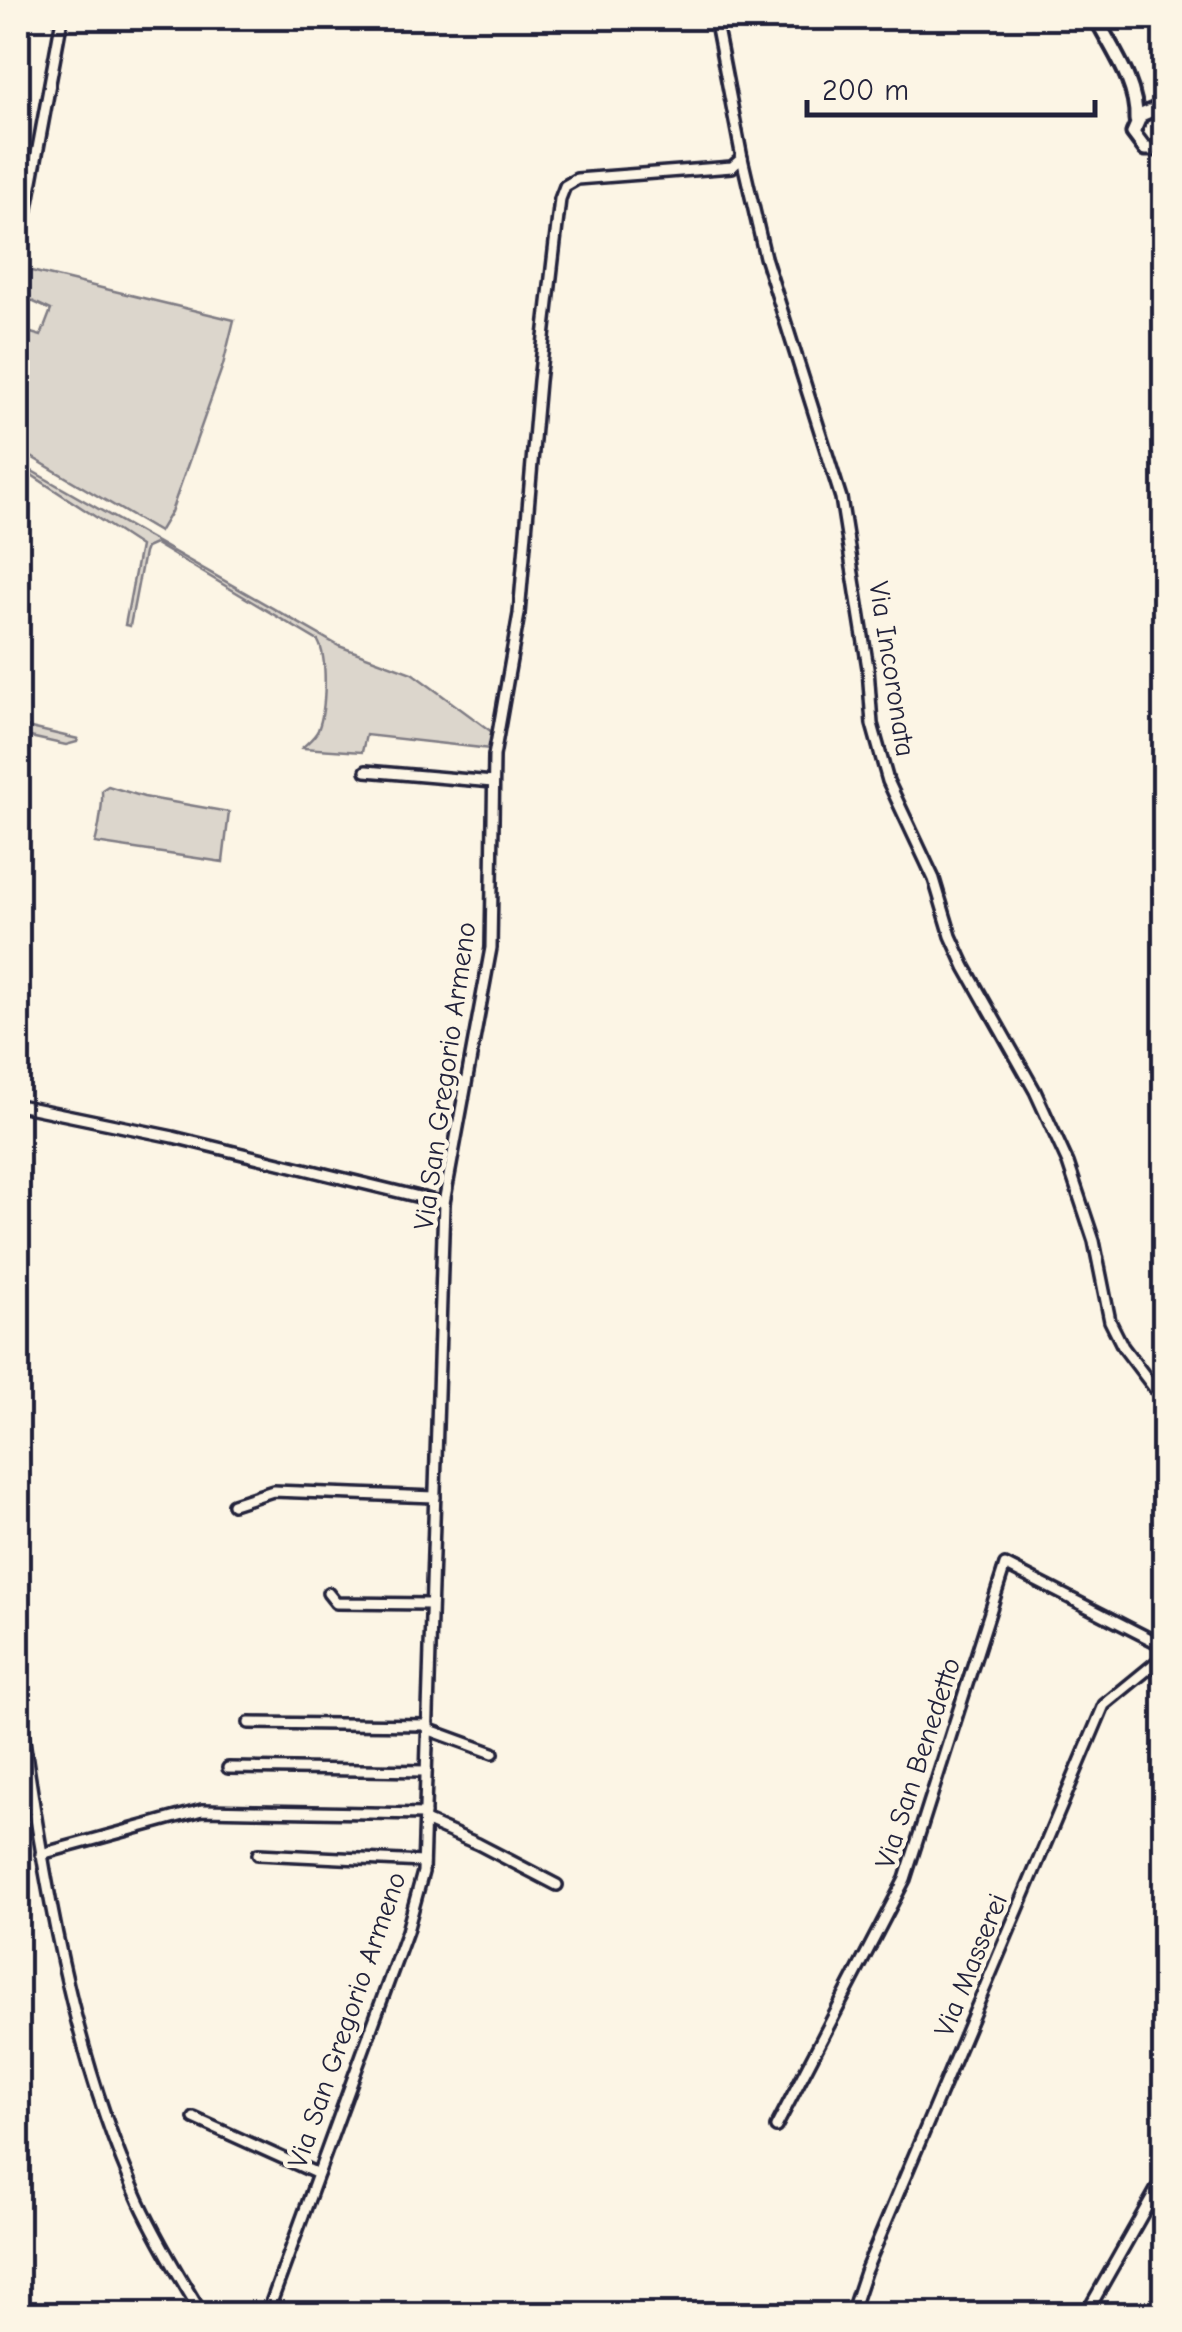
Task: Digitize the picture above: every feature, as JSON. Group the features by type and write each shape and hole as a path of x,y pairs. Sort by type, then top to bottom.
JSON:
{"main road":[{"path":"1096,18 1130,84 1137,107 1133,133 1139,146 1162,153"},
{"path":"1130,84 1159,111 1136,120"}],"street":[{"path":"18,257 62,18"},
{"name":"Via Incoronata","path":"715,18 766,257 841,498 868,668 872,724 888,781 934,879 966,967 1035,1092 1068,1163 1094,1241 1110,1321 1123,1347 1164,1401"},
{"name":"Via San Gregorio Armeno","path":"267,2314 407,1931 424,1862 444,1203 491,948 496,742 520,614 560,199 565,186 578,179 732,167 742,158"},
{"path":"366,770 494,782"},
{"path":"18,1105 173,1137 444,1203"},
{"path":"233,1504 273,1491 434,1498"},
{"name":"Via San Benedetto","path":"776,2127 904,1878 1005,1565 1164,1646"},
{"path":"328,1593 336,1603 431,1604"},
{"name":"Via Masserei","path":"852,2314 866,2272 1104,1705 1164,1659"},
{"path":"18,1700 40,1854 75,2008 118,2146 140,2202 202,2314"},
{"path":"249,1723 428,1727 493,1753"},
{"path":"228,1768 426,1771"},
{"path":"40,1854 202,1810 425,1817 558,1885"},
{"path":"258,1854 424,1862"},
{"path":"194,2118 318,2174"},
{"path":"1086,2314 1164,2176"}],"shaded area":[{"path":"23,269 234,320 223,365 171,512 159,532 18,449 18,329 41,336 51,310 23,297 27,279 21,275"},
{"path":"18,463 339,646 412,673 492,732 491,749 366,735 362,752 302,748 317,733 323,710 325,672 318,641 155,544 144,553 130,626 125,625 140,546"},
{"path":"18,725 78,739 66,745 30,737 18,771"},
{"path":"108,786 144,797 229,812 223,862 95,843 102,790"}]}
